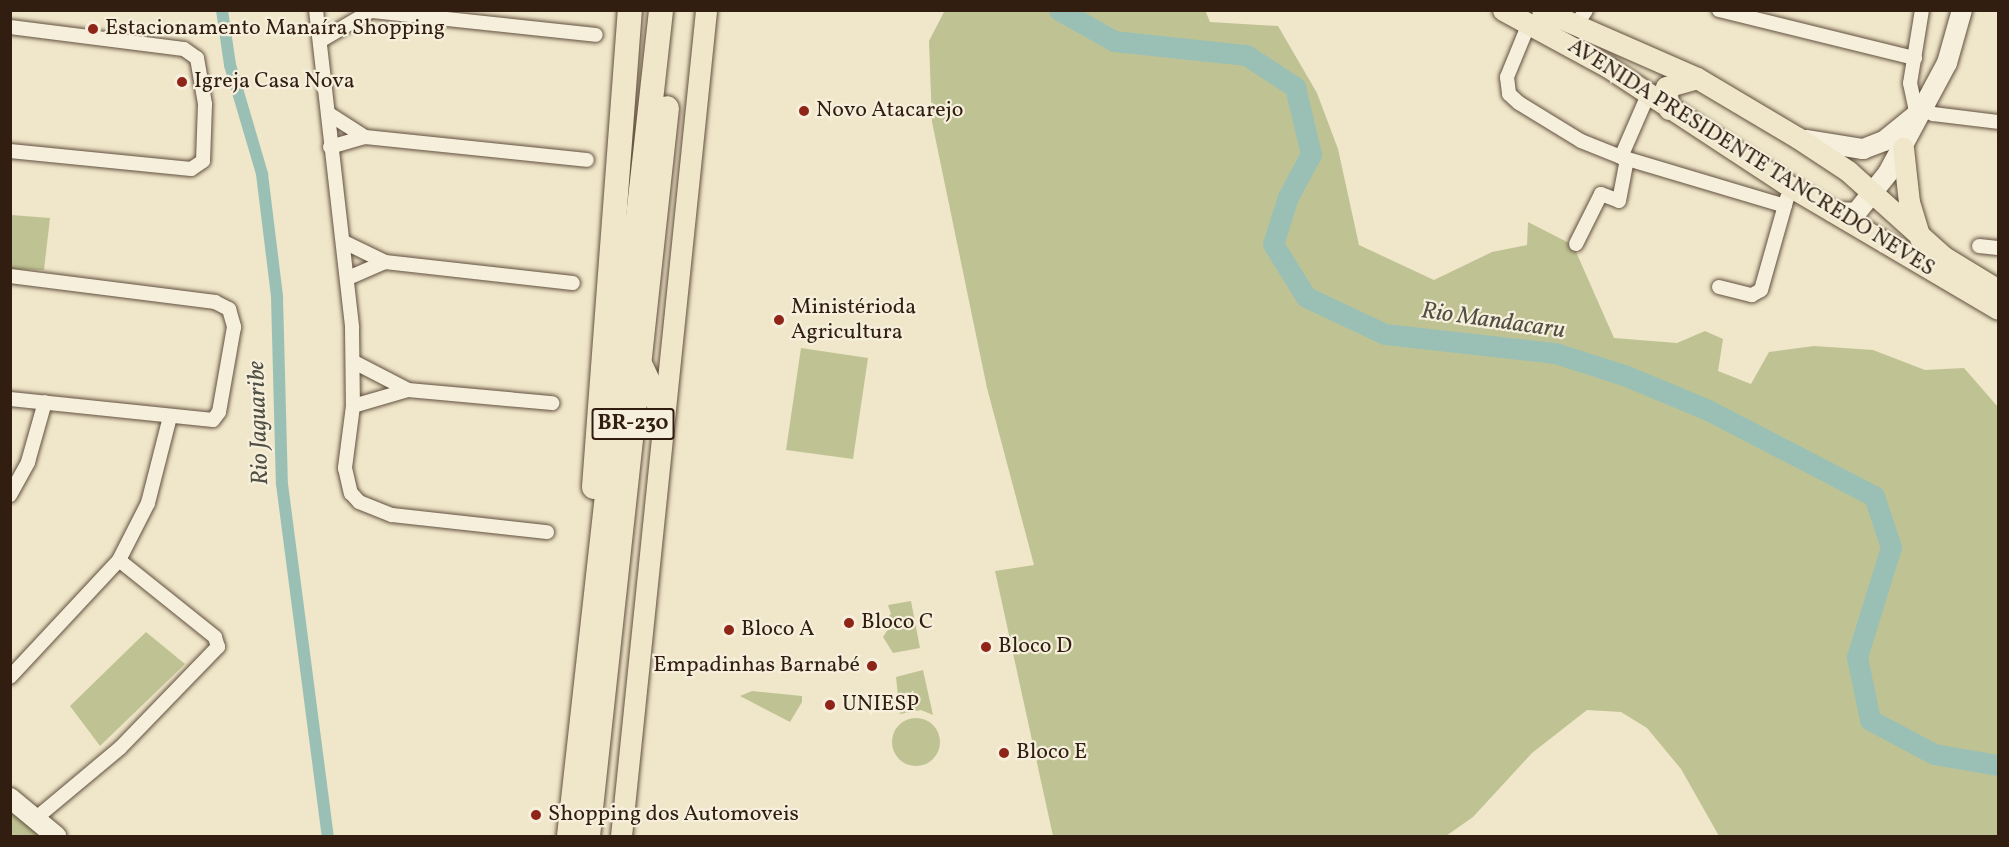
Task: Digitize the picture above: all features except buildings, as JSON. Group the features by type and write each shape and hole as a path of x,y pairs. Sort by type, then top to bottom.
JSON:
{"highway":[{"path":"590,619 597,412 630,10"},
{"name":"BR-230","path":"568,837 590,619 661,10"},
{"name":"BR-230","path":"588,837 678,10"},
{"path":"640,364 663,413"}],"main road":[{"path":"621,837 706,10"},
{"name":"AVENIDA PRESIDENTE TANCREDO NEVES","path":"1503,10 1580,18 1697,78 1798,138 1874,194 1921,238 1998,290"},
{"path":"1830,211 1856,213 1874,194 1903,148 1917,113 1947,63 1962,10"},
{"name":"AVENIDA PRESIDENTE TANCREDO NEVES","path":"1541,14 1788,197 1830,211 1998,309"},
{"path":"1669,109 1666,87 1697,78"},
{"path":"1798,138 1863,149 1884,141 1917,113"},
{"path":"1903,148 1909,202 1921,238"},
{"path":"10,798 56,837"}],"street":[{"path":"316,10 329,114 330,147 348,278 354,362 353,406 345,468 359,502 392,515 547,532"},
{"path":"1719,10 1915,58"},
{"path":"1922,10 1910,94 1917,113 1998,122"},
{"path":"320,41 366,11 596,35"},
{"path":"1541,14 1509,64 1509,94 1581,141 1624,158 1788,197 1761,290 1752,295 1719,287"},
{"path":"10,27 162,45 193,52 205,104 203,162 191,170 10,151"},
{"path":"1576,244 1601,194 1619,201 1624,158 1648,95"},
{"path":"329,114 365,137"},
{"path":"330,147 365,137 587,160"},
{"path":"344,242 385,262 573,283"},
{"path":"1979,246 1998,248"},
{"path":"348,278 385,262"},
{"path":"10,276 215,302 231,313 218,415 205,421 10,399"},
{"path":"354,362 408,390"},
{"path":"353,406 408,390 552,403"},
{"path":"10,495 28,462 45,402"},
{"path":"10,677 119,560 148,503 170,417"},
{"path":"35,819 120,748 219,644 119,560"}],"green space":[{"path":"945,10 1205,10 1210,22 1278,26 1317,93 1338,149 1359,245 1434,280 1492,252 1527,245 1528,222 1573,245 1614,338 1677,343 1705,331 1723,339 1718,371 1751,384 1769,352 1814,346 1873,350 1925,370 1964,368 1998,407 1998,836 1719,836 1681,769 1647,728 1621,712 1587,710 1532,753 1473,817 1446,836 1053,836 995,571 1034,565 987,388 932,122 929,41"},
{"path":"11,215 50,218 44,270 11,269"},
{"path":"801,348 868,358 853,459 786,450"},
{"path":"911,601 920,648 893,653 883,637 892,623 886,619 891,614 888,605"},
{"path":"146,632 185,664 100,746 70,706"},
{"path":"923,670 933,715 921,710 900,714 896,677"},
{"path":"752,691 802,696 802,702 790,722 740,696"},
{"path":"911,718 921,718 933,725 940,737 940,747 933,759 921,766 911,766 896,755 892,747 892,737 903,722"},
{"path":"11,809 44,836 11,836"}],"waterway":[{"name":"Rio Jaguaribe","path":"222,10 230,65 262,174 277,297 282,484 328,836"},
{"name":"Rio Mandacaru","path":"1059,10 1114,41 1246,55 1295,87 1311,154 1288,197 1273,244 1306,297 1385,334 1555,353 1624,375 1708,410 1874,496 1891,547 1857,657 1870,720 1934,754 1998,765"}],"place":[{"name":"Estacionamento Manaíra Shopping","path":"93,29"},
{"name":"Igreja Casa Nova","path":"182,82"},
{"name":"Novo Atacarejo","path":"804,111"},
{"name":"Ministérioda Agricultura","path":"779,320"},
{"name":"Bloco C","path":"849,623"},
{"name":"Bloco A","path":"729,630"},
{"name":"Bloco D","path":"986,647"},
{"name":"Empadinhas Barnabé","path":"872,666"},
{"name":"UNIESP","path":"830,705"},
{"name":"Bloco E","path":"1004,753"},
{"name":"Shopping dos Automoveis","path":"536,815"}]}
